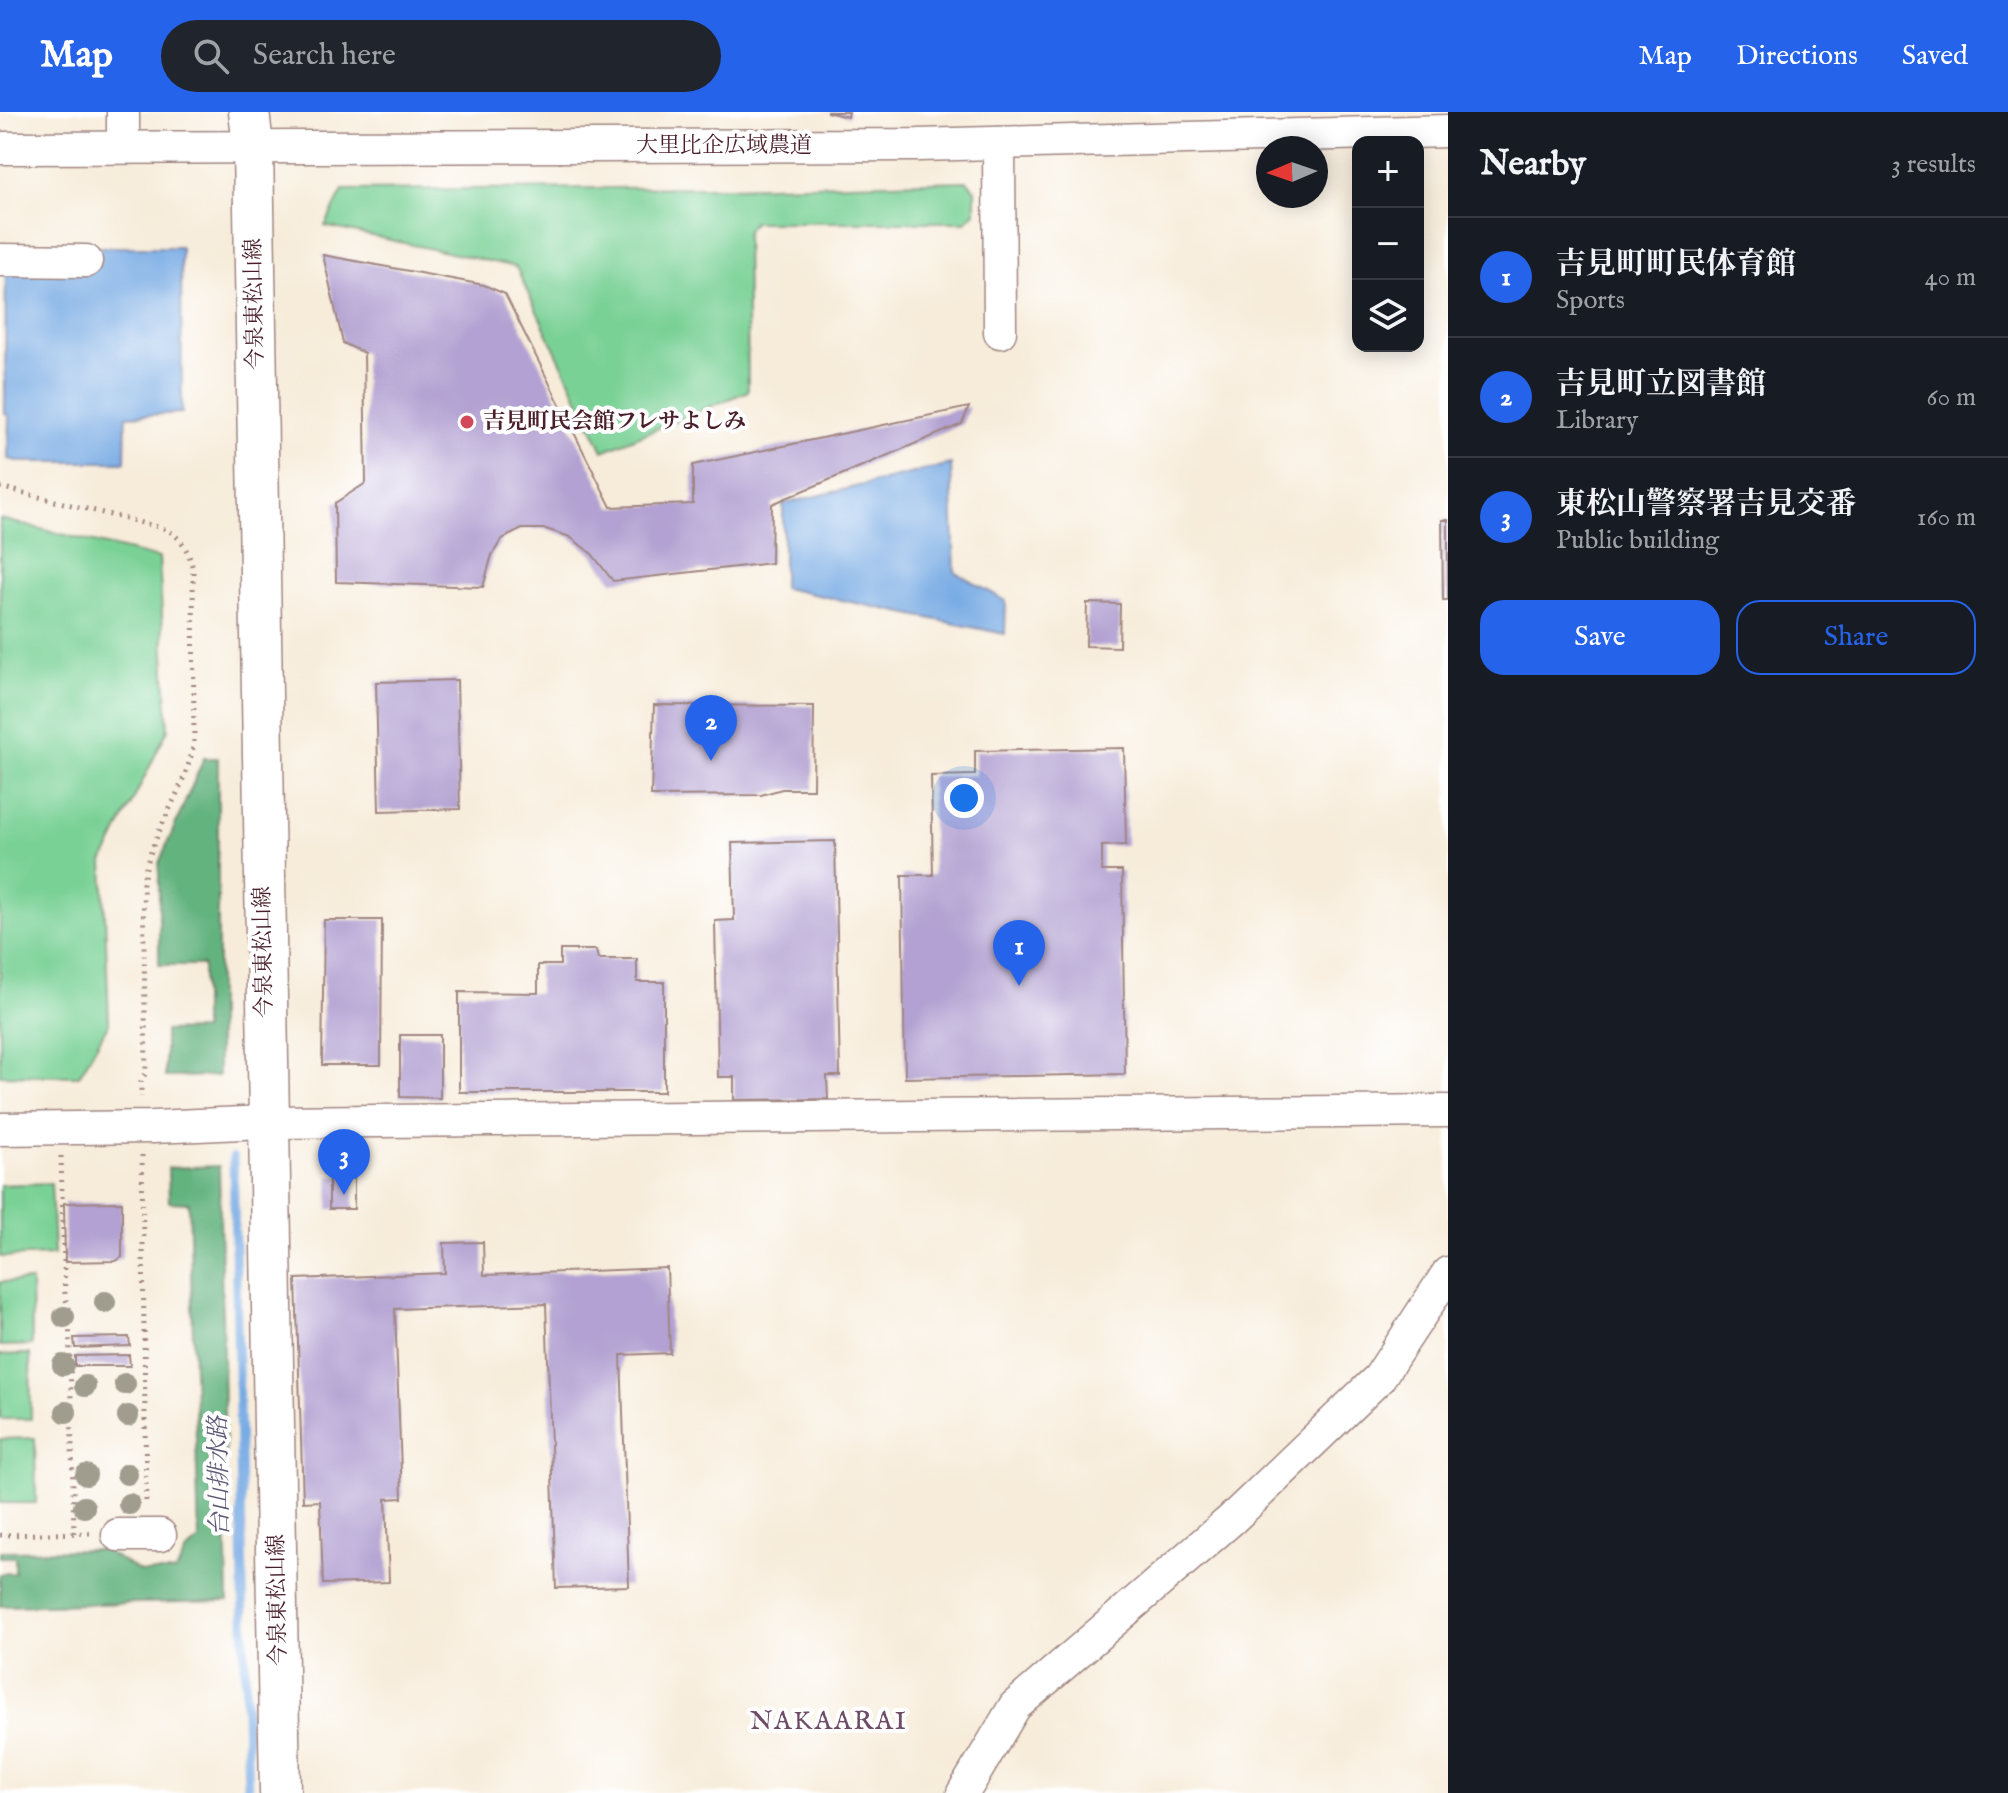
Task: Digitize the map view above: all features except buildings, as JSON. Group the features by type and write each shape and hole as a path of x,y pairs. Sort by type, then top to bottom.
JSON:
{"main road":[{"name":"今泉東松山線","path":"251,129 280,1793"}],"street":[{"path":"123,112 123,146"},
{"name":"大里比企広域農道","path":"0,148 123,146 251,129 701,146 999,143 1448,131"},
{"path":"999,143 1000,332"},
{"path":"0,260 86,261"},
{"path":"0,1129 135,1128 267,1122 1448,1111"},
{"path":"963,1793 1015,1706 1232,1519 1379,1378 1448,1273"},
{"path":"108,1534 152,1523"}],"path":[{"path":"0,487 166,529 179,536 188,550 193,569 194,742 187,769 146,863 143,883 146,1073 141,1080 135,1128 147,1500 152,1523"},
{"path":"61,1128 74,1533"},
{"path":"0,1535 108,1534"}],"green space":[{"path":"967,181 975,190 975,212 965,222 753,222 746,232 748,391 603,451 516,267 325,226 343,190 732,187"},
{"path":"0,519 159,558 168,729 103,862 109,1023 79,1076 0,1075"},
{"path":"204,758 218,758 218,1076 165,1077 165,1031 203,1030 203,965 159,965 159,863"},
{"path":"219,1166 228,1601 0,1606 0,1574 15,1573 15,1557 0,1557 0,1551 103,1550 141,1572 176,1572 185,1553 199,1540 189,1203 169,1202 168,1168"},
{"path":"51,1183 54,1255 0,1257 0,1185"},
{"path":"31,1281 32,1345 0,1346 0,1282"},
{"path":"30,1354 31,1419 0,1419 0,1355"},
{"path":"35,1438 36,1503 0,1503 0,1439"}],"water":[{"path":"6,247 181,247 182,413 126,416 125,462 22,462 8,459 9,416 5,414"},
{"path":"951,464 955,572 1006,601 1005,634 783,588 783,504"}],"waterway":[{"name":"台山排水路","path":"233,1158 248,1793"}],"place":[{"name":"吉見町民会館フレサよしみ","path":"467,422"},
{"name":"吉見町立図書館","path":"711,761"},
{"name":"吉見町町民体育館","path":"1019,986"},
{"name":"東松山警察署吉見交番","path":"344,1195"}],"district":[{"name":"NAKAARAI","path":"829,1721"}]}
